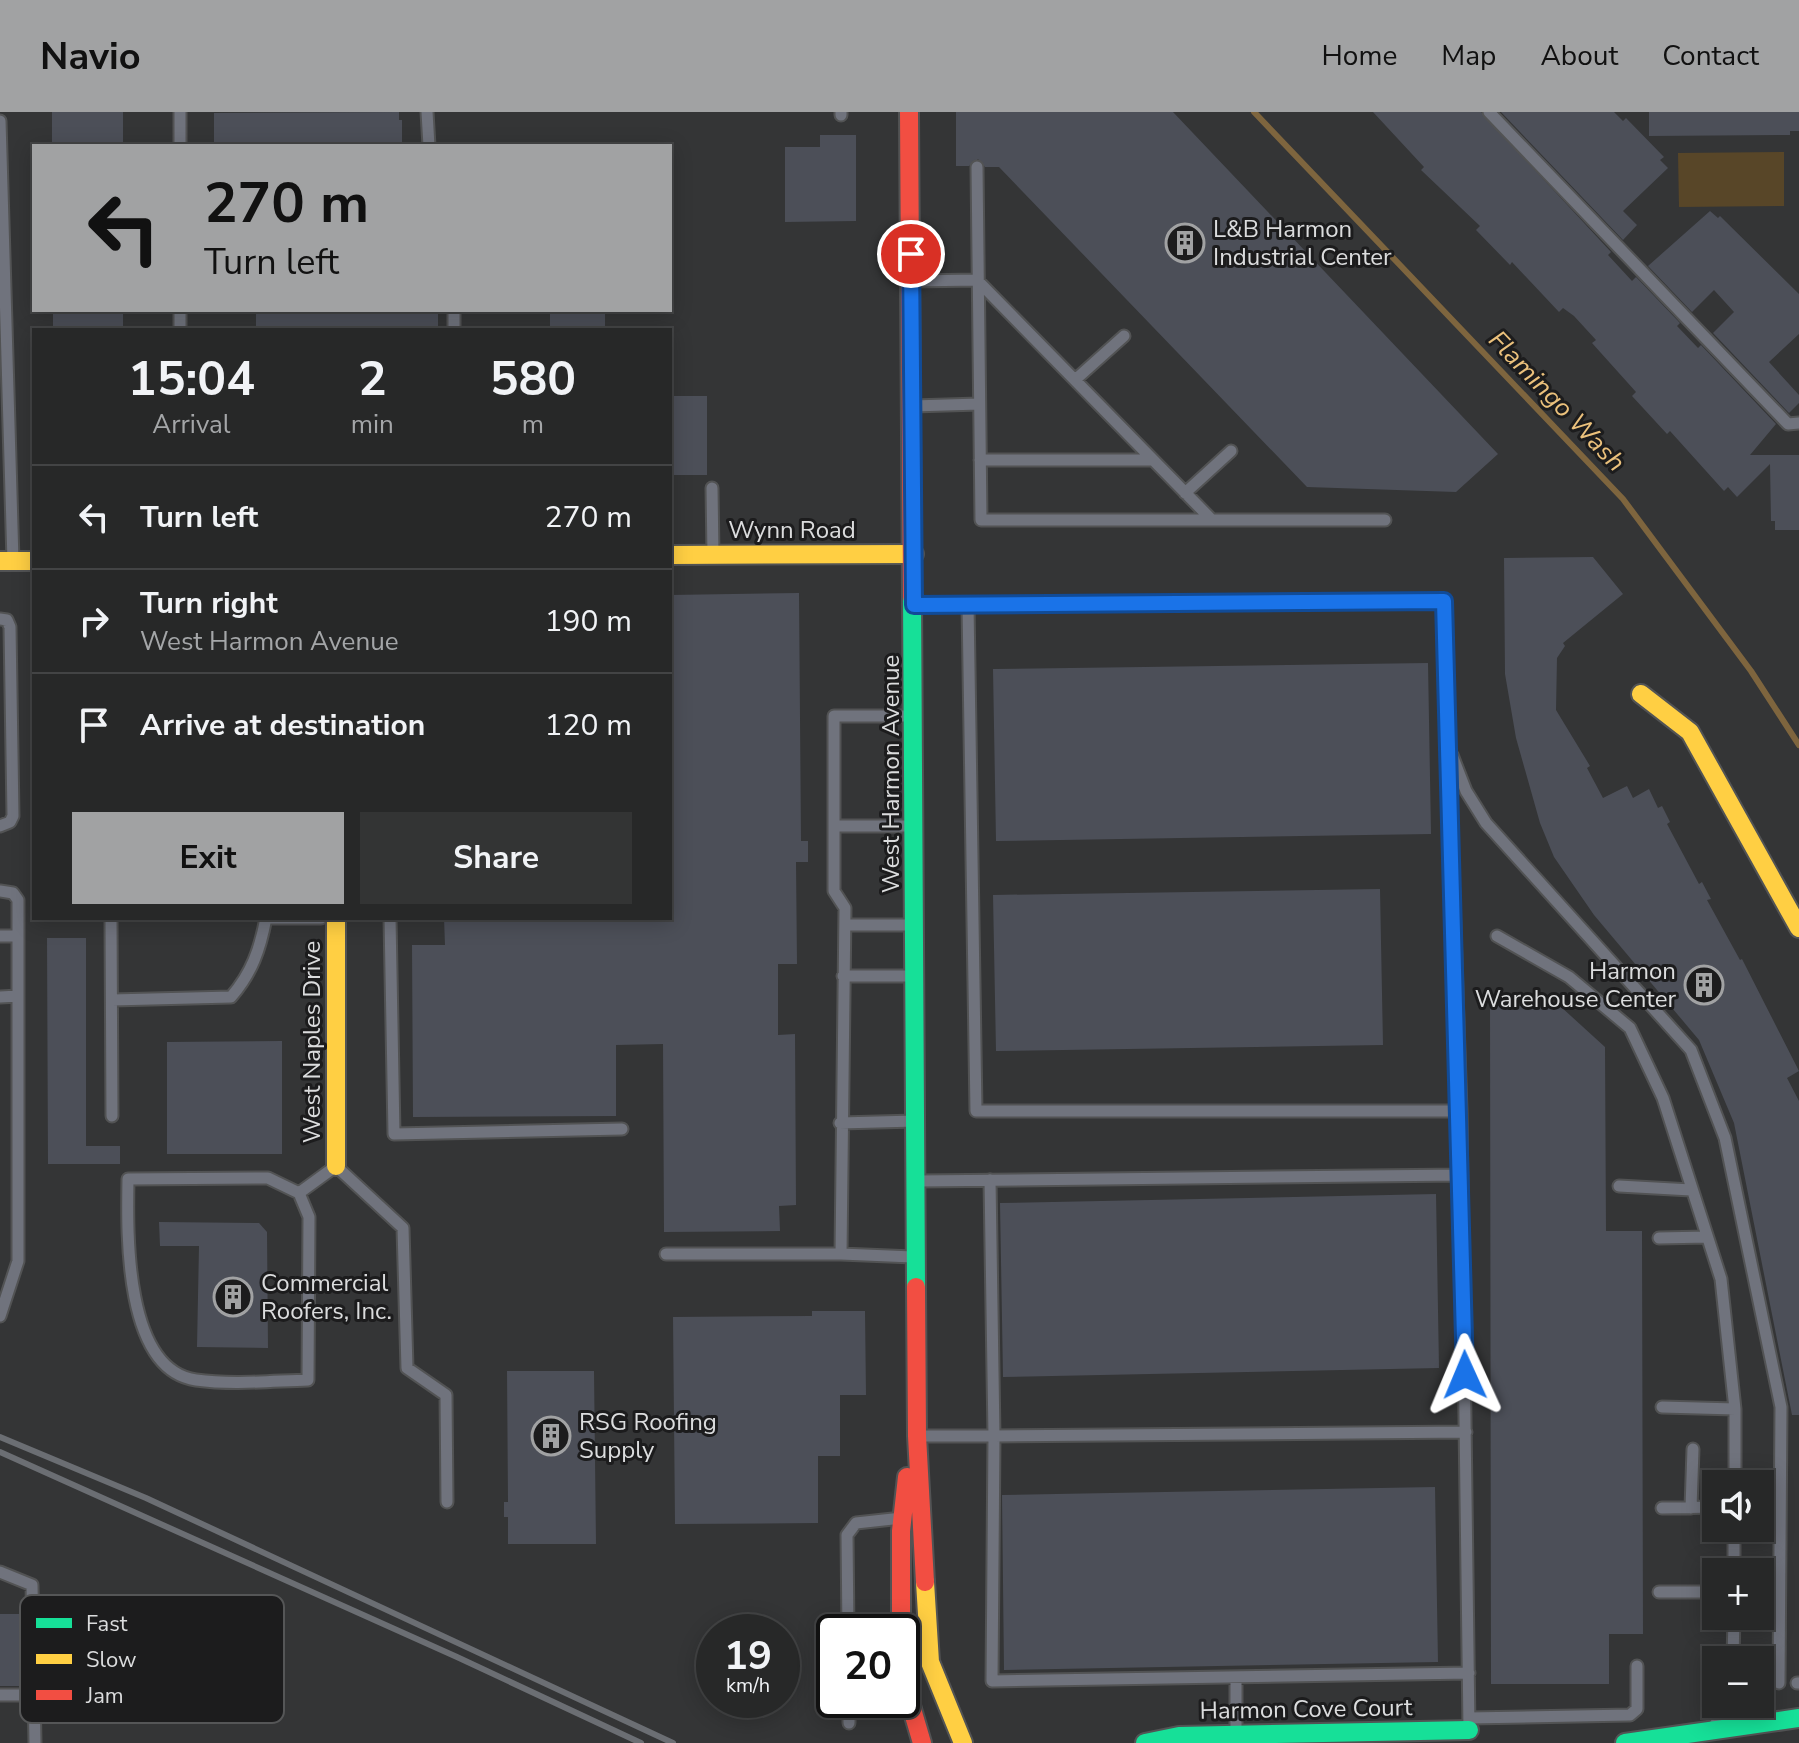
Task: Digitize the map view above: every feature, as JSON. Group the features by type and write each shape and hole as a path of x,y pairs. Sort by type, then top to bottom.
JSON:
{"main road":[{"name":"West Harmon Avenue","path":"909,112 917,1436 930,1662 963,1743"},
{"name":"Wynn Road","path":"672,555 914,554"},
{"path":"6,561 32,561"},
{"path":"1641,694 1690,732 1799,928"},
{"name":"West Naples Drive","path":"336,920 336,1166"},
{"name":"West Harmon Avenue","path":"901,1614 904,1489 917,1436"},
{"path":"902,1518 923,1517"},
{"path":"915,1718 922,1743"},
{"path":"1625,1743 1713,1736 1744,1724 1799,1718"},
{"name":"Harmon Cove Court","path":"1145,1743 1179,1736 1469,1724"},
{"path":"1744,1724 1747,1743"}],"lane":[{"path":"180,112 180,144"},
{"path":"427,112 429,144"},
{"path":"1489,112 1788,424 1799,423"},
{"path":"0,121 6,561"},
{"path":"977,167 981,520 1385,520"},
{"path":"911,281 977,280 1211,519"},
{"path":"1075,380 1124,336"},
{"path":"913,406 979,404"},
{"path":"1185,493 1231,451"},
{"path":"980,460 1153,460"},
{"path":"712,488 713,555"},
{"path":"914,605 1444,601 1461,1111 1469,1724 1630,1715 1637,1709 1637,1666"},
{"path":"968,605 976,1111 1461,1111"},
{"path":"0,619 7,620 10,627 6,759 13,816 10,822 0,826"},
{"path":"841,1254 840,1123 845,908 834,891 834,716 915,716"},
{"path":"1449,746 1466,791 1486,823 1691,1050 1725,1138 1781,1407 1779,1683"},
{"path":"834,826 915,826"},
{"path":"0,891 13,893 18,900 18,1261 0,1316"},
{"path":"111,920 112,1116"},
{"path":"112,1000 212,1000 231,997 246,980 260,951 266,920"},
{"path":"390,920 394,1134 622,1129"},
{"path":"845,925 915,925"},
{"path":"0,936 18,936"},
{"path":"1497,936 1569,977 1630,1028 1663,1098 1721,1279 1735,1409 1735,1470"},
{"path":"843,976 916,976"},
{"path":"0,997 18,996"},
{"path":"840,1123 916,1121"},
{"path":"299,1193 336,1166 403,1228 407,1368 446,1395 447,1502"},
{"path":"916,1181 1462,1175"},
{"path":"268,1178 299,1193 309,1217 308,1380 195,1380 164,1367 156,1358 138,1306 127,1248 128,1179 268,1178"},
{"path":"990,1180 994,1436 992,1681 1469,1673"},
{"path":"1619,1186 1691,1190"},
{"path":"1659,1238 1707,1237"},
{"path":"666,1254 917,1257"},
{"path":"1662,1407 1735,1409"},
{"path":"917,1436 1466,1432"},
{"path":"1691,1508 1693,1449"},
{"path":"1662,1508 1702,1508"},
{"path":"848,1614 847,1535 856,1523 902,1518"},
{"path":"0,1572 32,1585 32,1595"},
{"path":"1659,1592 1702,1592"},
{"path":"1236,1677 1236,1735"},
{"path":"849,1718 849,1723"},
{"path":"1713,1736 1724,1718"},
{"path":"1740,1718 1744,1724"},
{"path":"34,1723 35,1743"}],"shaded area":[{"path":"1784,152 1784,206 1679,207 1678,153"}],"building":[{"path":"52,112 123,112 123,144 52,144"},
{"path":"399,112 402,144 214,144 214,113"},
{"name":"L&B Harmon Industrial Center","path":"956,112 1173,112 1498,454 1456,492 1307,487 999,167 985,167 978,159 969,166 956,166"},
{"path":"1373,112 1481,112 1611,252 1608,255 1632,281 1636,277 1680,323 1677,326 1698,348 1701,345 1776,424 1750,455 1799,455 1799,530 1775,530 1775,521 1771,521 1770,464 1737,497 1728,487 1724,491 1670,431 1667,434 1632,396 1636,392 1592,343 1596,340 1574,316 1563,308 1559,312 1512,262 1510,265 1476,230 1480,226 1421,170 1424,167"},
{"path":"1501,112 1614,112 1623,121 1626,118 1664,157 1660,160 1668,168 1623,211 1637,225 1623,240"},
{"path":"1649,112 1799,112 1799,131 1790,131 1790,135 1649,136"},
{"path":"820,135 856,135 856,221 785,222 785,147 820,147"},
{"path":"1710,211 1718,218 1720,216 1799,294 1799,334 1769,362 1799,395 1799,403 1789,413 1713,333 1734,312 1714,290 1692,312 1648,266"},
{"path":"53,312 123,312 123,328 53,328"},
{"path":"256,312 438,312 438,328 256,328"},
{"path":"550,312 605,312 605,328 550,328"},
{"path":"672,396 707,396 707,475 672,475"},
{"name":"Harmon Warehouse Center","path":"1593,557 1623,594 1563,643 1565,646 1557,658 1556,710 1590,766 1587,768 1603,798 1627,786 1633,798 1649,789 1658,808 1662,806 1670,822 1667,824 1699,884 1702,882 1711,899 1707,900 1742,959 1799,1071 1787,1078 1799,1101 1799,1415 1792,1415 1734,1123 1699,1040 1594,915 1554,857 1540,823 1516,738 1505,674 1504,558"},
{"path":"799,593 801,841 808,841 808,862 796,862 797,964 778,964 778,1035 795,1034 796,1205 779,1206 780,1231 664,1232 663,1044 616,1045 616,1116 413,1117 412,945 445,945 444,920 672,920 672,595"},
{"path":"1428,663 1431,834 996,841 993,669"},
{"path":"1380,889 1383,1045 996,1051 993,895"},
{"path":"47,938 86,938 86,1146 120,1146 120,1164 48,1164"},
{"path":"1490,1006 1560,1006 1605,1047 1606,1231 1642,1231 1643,1634 1609,1634 1609,1684 1491,1684"},
{"path":"282,1041 282,1154 167,1154 167,1042"},
{"path":"1436,1194 1439,1368 1003,1377 1000,1203"},
{"name":"Commercial Roofers, Inc.","path":"159,1222 259,1223 267,1232 268,1348 197,1347 199,1246 160,1246"},
{"path":"812,1311 865,1311 866,1395 840,1395 840,1456 818,1456 818,1523 675,1524 673,1317 812,1316"},
{"name":"RSG Roofing Supply","path":"507,1371 594,1371 596,1544 508,1544 508,1517 504,1517 504,1502 508,1502"},
{"path":"1435,1487 1438,1662 1004,1670 1002,1495"},
{"path":"0,1614 20,1614 20,1686 0,1686"}],"waterway":[{"name":"Flamingo Wash","path":"1254,112 1623,499 1751,671 1799,745"}],"railway":[{"path":"0,1437 146,1498 673,1743"},
{"path":"0,1452 641,1743"}],"traffic: fast":[{"path":"912,597 916,1287"},
{"path":"1625,1743 1799,1718"},
{"path":"1145,1743 1179,1736 1469,1730"}],"traffic: slow":[{"path":"672,555 914,554"},
{"path":"0,561 32,561"},
{"path":"1641,694 1690,732 1799,928"},
{"path":"336,920 336,1166"},
{"path":"925,1582 930,1662 963,1743"}],"traffic: jam":[{"path":"909,112 912,597"},
{"path":"916,1287 917,1436 925,1582"},
{"path":"901,1614 901,1531 907,1477"},
{"path":"915,1718 922,1743"}],"place":[{"name":"L&B Harmon Industrial Center","path":"1185,243"},
{"name":"Harmon Warehouse Center","path":"1704,985"},
{"name":"Commercial Roofers, Inc.","path":"233,1297"},
{"name":"RSG Roofing Supply","path":"551,1436"}],"route":[{"path":"911,254 914,605 1444,601 1461,1111 1465,1375"}]}
